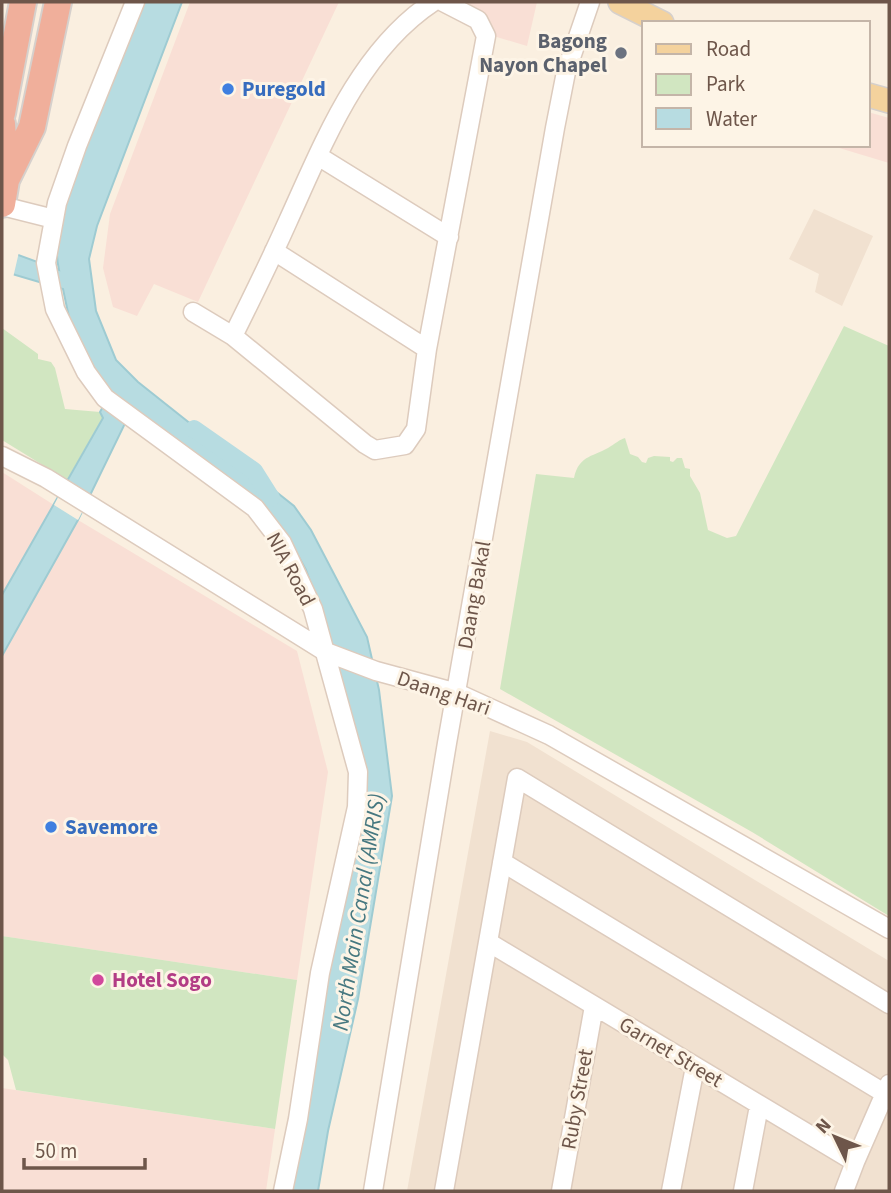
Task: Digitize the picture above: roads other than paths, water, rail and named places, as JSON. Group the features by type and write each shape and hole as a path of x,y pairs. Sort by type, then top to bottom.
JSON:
{"highway":[{"path":"3,197 6,122 23,2"},
{"path":"6,122 40,2"},
{"path":"3,197 32,127 58,2"}],"main road":[{"path":"620,2 658,21"},
{"path":"870,96 889,101"}],"street":[{"name":"NIA Road","path":"135,2 57,203 47,272 55,309 86,372 105,398 255,508 282,542 313,609 358,772 357,807 320,973 284,1191"},
{"path":"193,312 233,336 365,444 375,450 405,445 416,429 427,349 486,36 478,20 442,2 414,15 396,31 358,80 318,156 233,336"},
{"name":"Daang Bakal","path":"373,1191 555,128 566,72 590,2"},
{"path":"318,156 449,237"},
{"path":"3,197 54,219"},
{"path":"274,251 427,349"},
{"name":"Daang Hari","path":"2,456 62,489 326,652 376,671 457,693 549,735 889,929"},
{"path":"2,471 23,467"},
{"path":"444,1191 517,778 889,1004"},
{"path":"502,862 887,1089 844,1191"},
{"name":"Garnet Street","path":"488,942 855,1161"},
{"name":"Ruby Street","path":"561,1191 594,1006"},
{"path":"671,1191 695,1067"},
{"path":"743,1191 759,1106"}],"water":[{"name":"North Main Canal (AMRIS)","path":"138,2 182,2 97,226 89,259 96,311 116,360 138,382 294,506 311,530 367,637 379,690 392,796 358,999 328,1131 318,1191 287,1191 332,950 357,735 321,612 306,570 289,539 131,411 78,520 2,656 2,595 103,418 100,412 111,392 91,371 70,322 63,289 2,271 2,249 59,270 58,228 63,204"}],"waterway":[{"name":"North Main Canal (AMRIS)","path":"194,429 254,471 271,498"}],"place":[{"name":"Bagong Nayon Chapel","path":"621,53"},
{"name":"Puregold","path":"228,89"},
{"name":"Savemore","path":"51,827"},
{"name":"Hotel Sogo","path":"98,980"}]}
